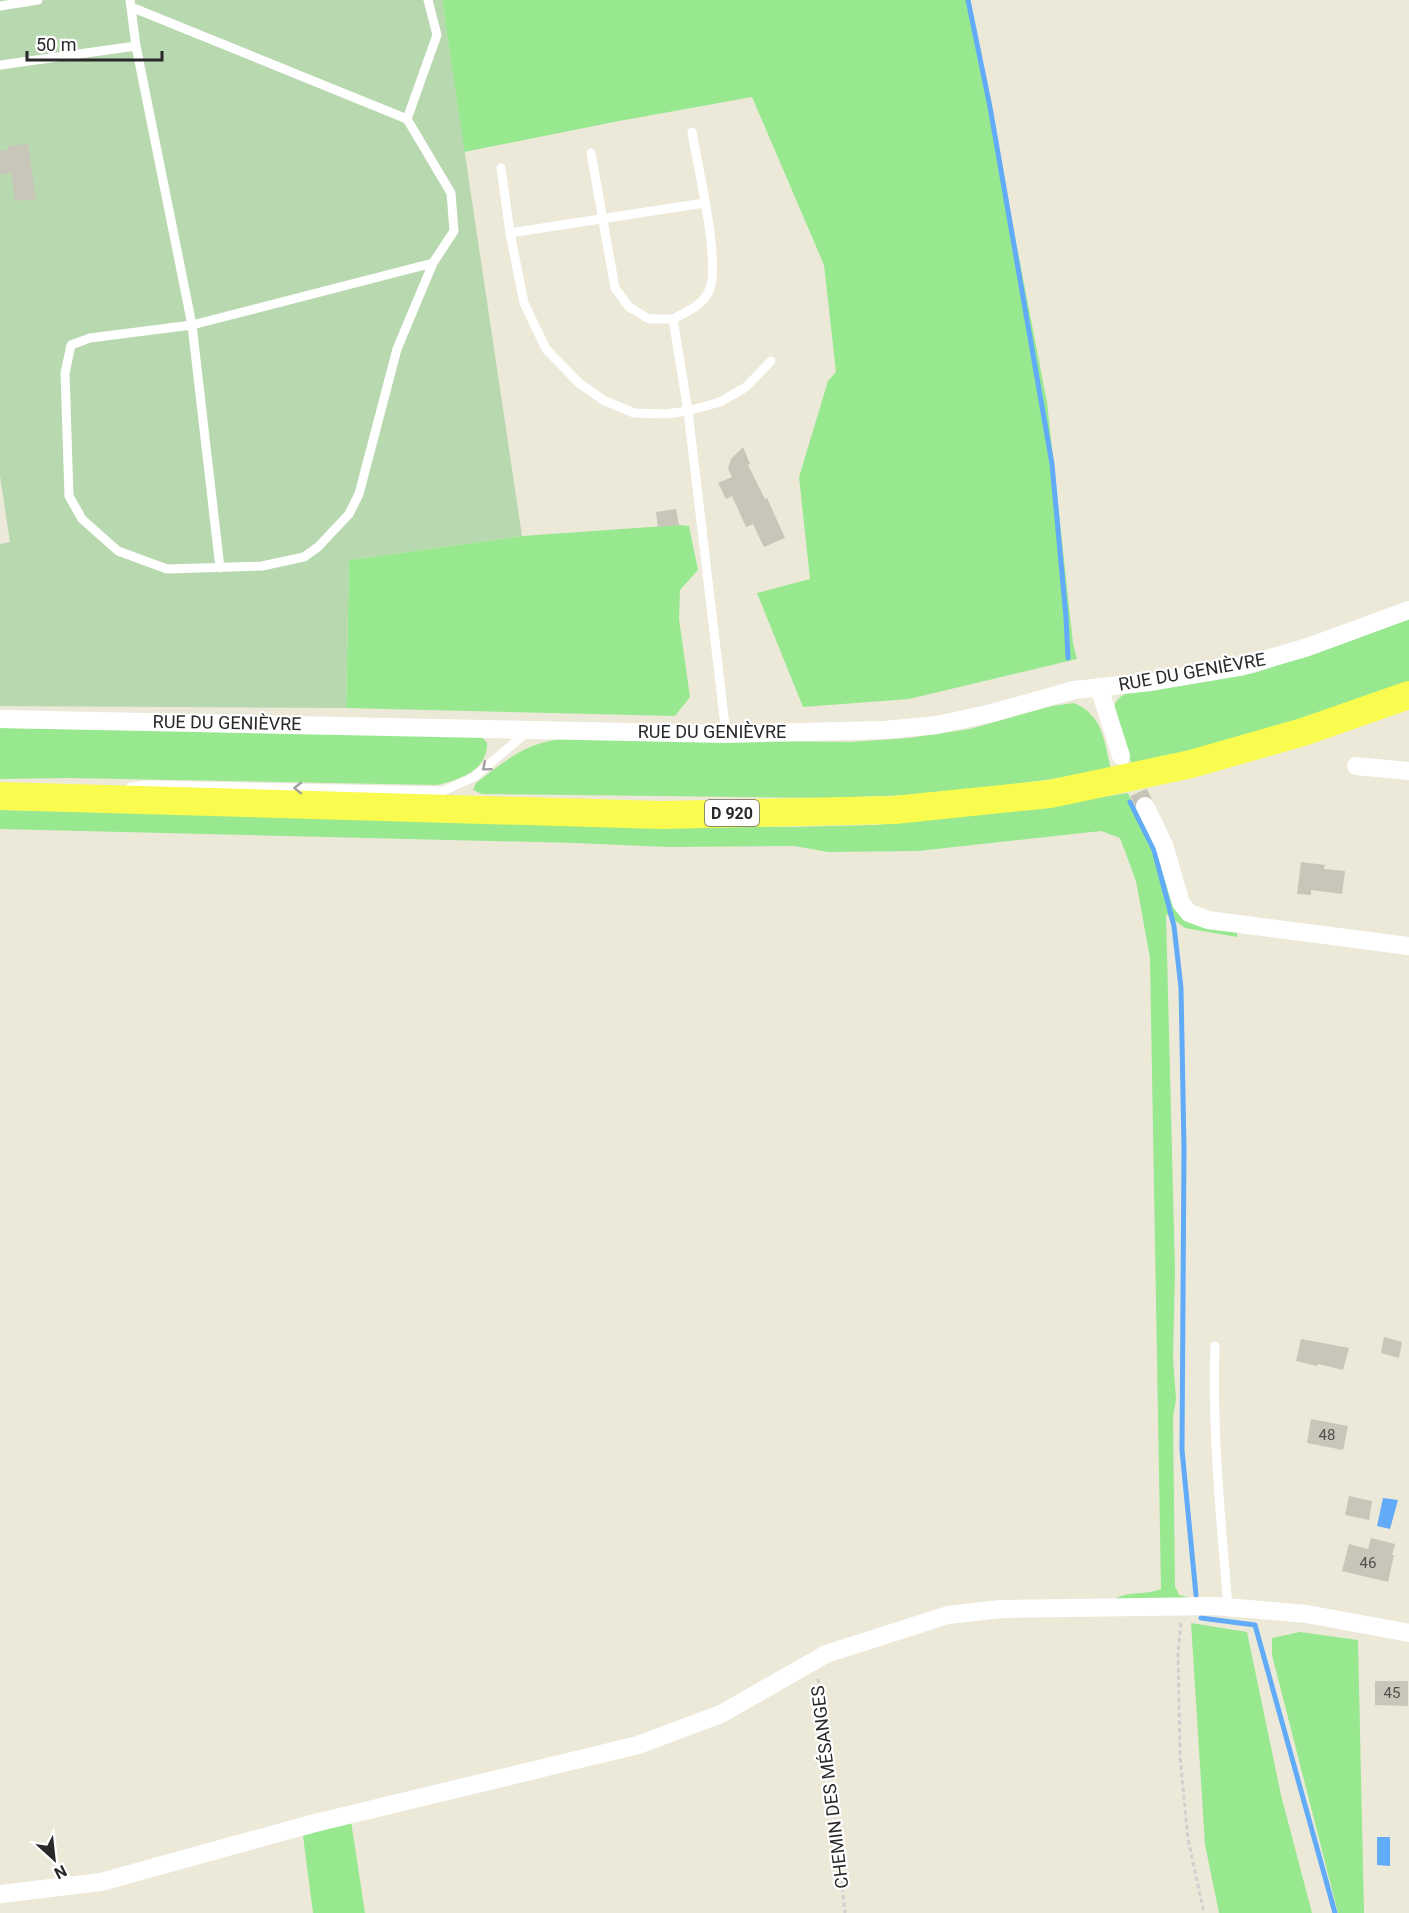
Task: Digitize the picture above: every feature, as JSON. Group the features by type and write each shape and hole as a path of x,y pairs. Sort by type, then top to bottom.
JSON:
{"main road":[{"name":"D 920","path":"0,796 661,814 894,810 1050,794 1191,764 1303,732 1409,694"}],"street":[{"name":"RUE DU GENIÈVRE","path":"0,719 726,734 884,730 937,725 992,713 1074,690 1151,682 1240,666 1308,647 1409,610"},
{"path":"1099,687 1121,756"},
{"path":"1356,766 1409,771"},
{"path":"1145,806 1164,845 1181,903 1189,913 1208,920 1409,946"},
{"path":"0,1894 101,1882 311,1824 638,1745 721,1714 837,1650 948,1615 1001,1609 1221,1607 1307,1614 1409,1633"}],"lane":[{"path":"0,6 38,0"},
{"path":"407,119 437,35 428,0"},
{"path":"220,568 192,325 136,46 131,3 407,119 451,193 454,231 433,263 397,349 359,494 350,514 318,547 304,557 262,566 220,568 167,569 118,551 82,519 69,496 65,373 71,345 90,338 192,325 433,263"},
{"path":"0,65 136,46"},
{"path":"591,153 615,288 629,307 649,319 673,319 694,309 709,291 713,269 711,243 692,132"},
{"path":"501,168 510,233 524,303 546,349 579,384 603,400 634,413 666,414 688,411 720,402 746,387 771,361"},
{"path":"510,233 704,203"},
{"path":"673,319 688,411 726,734"},
{"path":"121,788 144,785 443,791 474,777 531,729"},
{"path":"40,797 110,789"},
{"path":"1215,1346 1214,1388 1221,1607"}],"path":[{"path":"1184,1606 1178,1653 1180,1756 1188,1839 1204,1913"},
{"name":"CHEMIN DES MÉSANGES","path":"814,1661 822,1699 845,1913"}],"green space":[{"path":"0,0 442,0 522,536 349,560 346,708 0,706 0,544 10,542 0,476"},
{"path":"442,0 969,0 1047,402 1073,643 1077,659 909,699 803,707 757,593 810,579 799,477 828,381 836,372 824,265 752,97 464,152"},
{"path":"689,526 698,570 680,590 679,619 690,697 675,716 346,708 349,560 522,536"},
{"path":"1409,618 1409,683 1242,738 1132,765 1117,725 1114,710 1117,701 1125,694 1254,673 1316,653"},
{"path":"1074,703 1084,708 1097,722 1104,739 1111,769 936,794 828,798 482,794 473,790 476,783 515,755 535,745 560,739 850,742 909,738 970,729 1052,706"},
{"path":"0,728 481,736 487,743 483,760 477,767 463,777 437,785 69,778 0,779"},
{"path":"1128,793 1155,840 1172,901 1237,932 1237,937 1185,928 1166,914 1175,1271 1173,1357 1176,1399 1173,1417 1175,1586 1179,1595 1192,1598 1123,1600 1116,1598 1161,1589 1150,958 1136,881 1120,838 1101,831 918,851 828,852 794,846 668,847 0,829 0,810 791,827 875,825 1005,812"},
{"path":"1191,1623 1247,1632 1281,1795 1312,1913 1219,1913 1205,1845"},
{"path":"1300,1632 1358,1640 1364,1913 1338,1913 1272,1655 1272,1638"},
{"path":"351,1821 365,1913 313,1913 303,1836"}],"water":[{"path":"1383,1498 1398,1500 1390,1529 1377,1526"},
{"path":"1377,1837 1390,1837 1390,1866 1377,1865"}],"building":[{"path":"28,144 36,199 15,201 11,173 0,174 0,151 8,150 8,146"},
{"path":"743,447 750,464 748,465 765,499 767,498 785,538 764,547 753,524 746,527 732,496 726,499 718,483 732,477 728,469 731,459"},
{"path":"676,509 679,525 658,527 656,512"},
{"path":"1301,862 1325,865 1324,869 1345,871 1342,894 1311,890 1311,895 1297,894"},
{"path":"1384,1337 1402,1342 1399,1358 1381,1353"},
{"path":"1301,1339 1349,1348 1343,1370 1296,1361"},
{"path":"1311,1419 1348,1426 1343,1450 1307,1443"},
{"path":"1349,1496 1372,1501 1369,1520 1345,1515"},
{"path":"1371,1538 1395,1544 1388,1582 1342,1571 1349,1544 1368,1549"},
{"path":"1375,1681 1408,1681 1408,1706 1375,1705"}],"waterway":[{"path":"968,0 990,107 1052,464 1068,658"},
{"path":"1130,802 1154,850 1174,926 1181,988 1184,1148 1182,1450 1196,1595"},
{"path":"1201,1618 1255,1625 1335,1913"}],"tunnel":[{"path":"1127,768 1145,806"}]}
